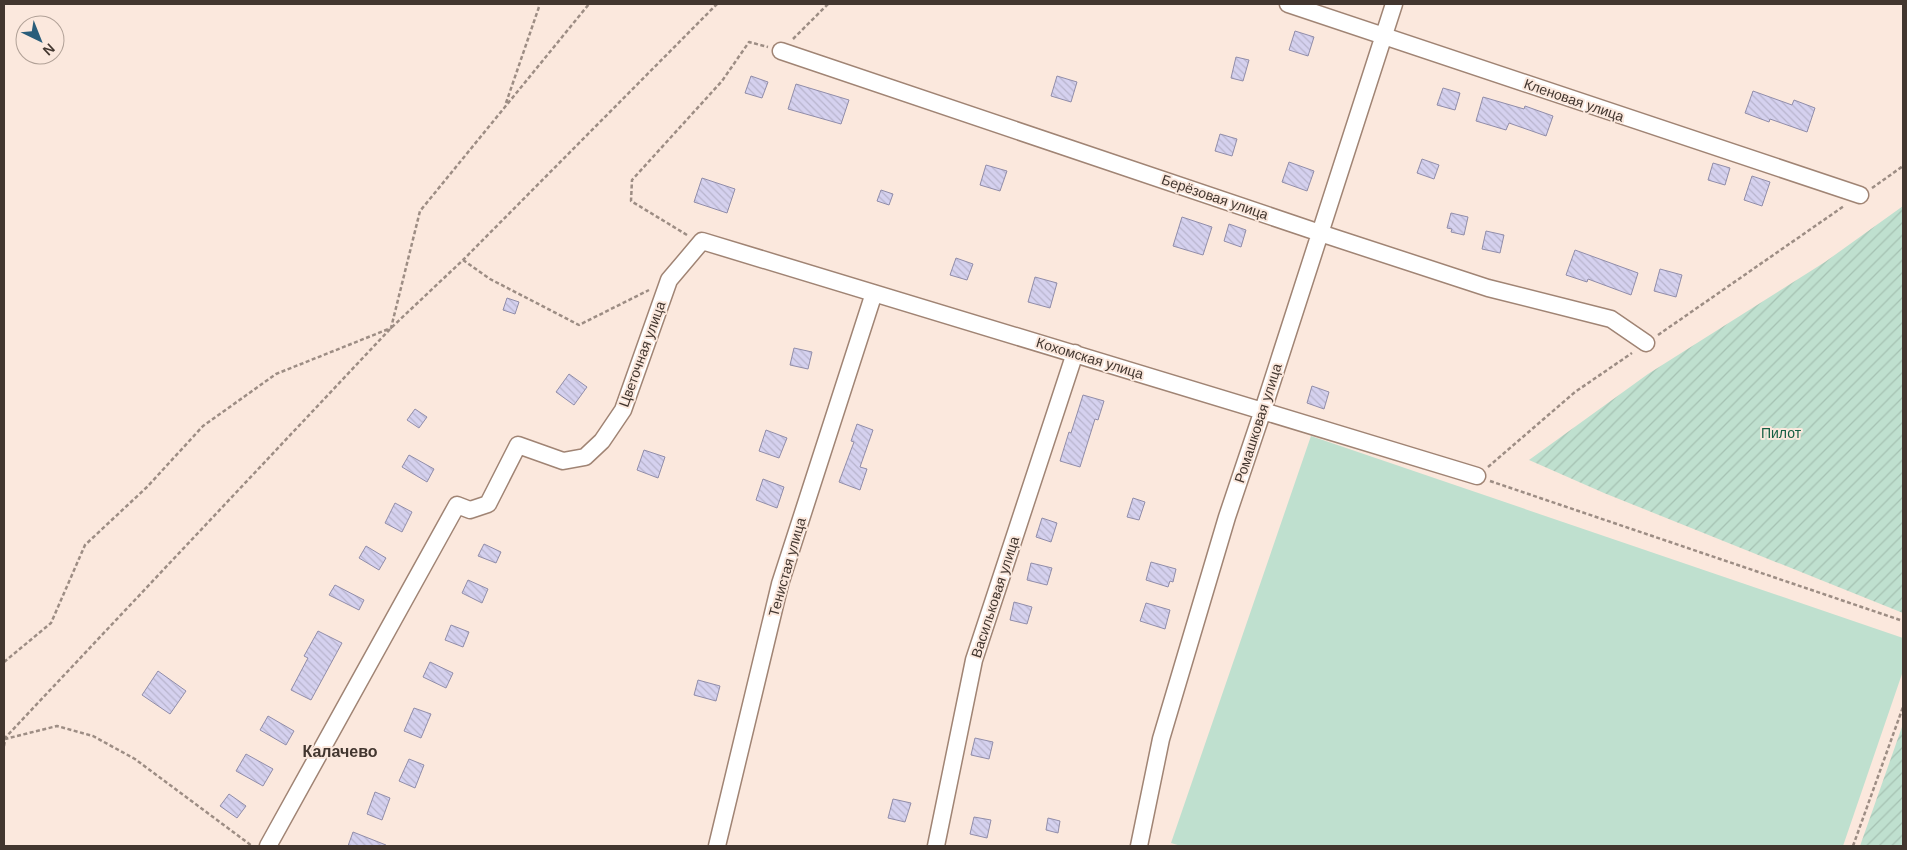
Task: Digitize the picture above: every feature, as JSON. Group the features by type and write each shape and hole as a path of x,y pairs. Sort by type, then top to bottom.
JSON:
{"street":[{"name":"Кленовая улица","path":"1288,4 1860,195"},
{"name":"Ромашковая улица","path":"1139,846 1161,739 1227,517 1394,4"},
{"name":"Берёзовая улица","path":"781,50 1488,288 1611,318 1646,344"},
{"name":"Цветочная улица","path":"268,846 457,505 470,510 488,504 518,445 563,461 585,457 602,441 623,410 668,280 702,241"},
{"name":"Кохомская улица","path":"702,241 1477,476"},
{"name":"Тенистая улица","path":"718,846 780,584 874,293"},
{"name":"Васильковая улица","path":"936,846 974,660 1074,353"}],"path":[{"path":"505,107 540,4"},
{"path":"391,328 420,211 589,4"},
{"path":"4,746 4,739 391,328 463,260 717,4"},
{"path":"702,241 682,233 631,201 632,180 722,81 749,42 781,50 828,4"},
{"path":"1477,476 1575,392 1903,166"},
{"path":"463,260 490,279 579,325 668,280"},
{"path":"4,662 51,623 85,545 147,487 203,426 276,374 391,328"},
{"path":"1477,476 1903,621"},
{"path":"1852,846 1903,707"},
{"path":"4,739 57,726 93,736 135,759 252,846"}],"green space":[{"name":"Пилот","path":"1903,206 1903,613 1604,493 1529,460 1648,374 1825,262"},
{"path":"1311,436 1903,638 1903,671 1843,846 1181,846 1171,843"},
{"path":"1903,724 1903,846 1860,846"}],"building":[{"path":"1295,31 1314,37 1308,56 1289,50"},
{"path":"1236,57 1249,60 1243,81 1231,78"},
{"path":"751,76 768,82 762,98 745,93"},
{"path":"1057,76 1077,82 1071,102 1051,96"},
{"path":"796,84 849,100 841,124 788,109"},
{"path":"1443,88 1460,93 1455,110 1437,105"},
{"path":"1753,91 1792,105 1794,100 1815,108 1807,132 1770,119 1769,122 1745,113"},
{"path":"1483,97 1524,109 1525,106 1553,116 1546,136 1509,123 1506,130 1476,121"},
{"path":"1220,134 1237,139 1232,156 1215,151"},
{"path":"1422,159 1439,165 1434,179 1417,173"},
{"path":"1289,162 1314,171 1307,191 1282,182"},
{"path":"1713,163 1730,168 1725,185 1708,180"},
{"path":"986,165 1007,171 1000,191 980,185"},
{"path":"1752,176 1770,182 1762,206 1744,200"},
{"path":"702,178 735,189 727,213 694,202"},
{"path":"881,190 893,194 889,205 877,201"},
{"path":"1451,213 1468,217 1464,235 1451,232 1452,229 1447,228"},
{"path":"1182,217 1212,227 1203,255 1173,246"},
{"path":"1229,224 1246,230 1241,247 1224,241"},
{"path":"1486,231 1504,235 1500,253 1482,249"},
{"path":"1575,250 1638,273 1631,295 1588,279 1587,282 1566,275"},
{"path":"956,258 973,264 967,280 950,275"},
{"path":"1660,269 1682,275 1676,297 1654,291"},
{"path":"1035,277 1057,283 1050,308 1028,302"},
{"path":"507,298 519,302 515,314 503,310"},
{"path":"794,348 812,352 808,369 790,365"},
{"path":"569,374 587,387 574,405 556,392"},
{"path":"1312,386 1329,392 1324,409 1307,403"},
{"path":"1083,395 1104,401 1098,420 1095,419 1080,467 1060,461"},
{"path":"415,409 427,417 419,428 407,420"},
{"path":"857,424 873,430 860,467 867,469 860,490 839,482 854,442 851,441"},
{"path":"766,430 787,438 779,458 759,451"},
{"path":"644,450 665,457 658,478 637,470"},
{"path":"409,455 434,469 427,482 402,467"},
{"path":"763,479 784,487 777,508 756,500"},
{"path":"1133,498 1145,502 1139,520 1127,517"},
{"path":"395,503 412,512 402,532 385,523"},
{"path":"1042,518 1057,523 1051,542 1036,537"},
{"path":"484,544 501,552 496,563 478,556"},
{"path":"366,546 386,558 379,570 359,558"},
{"path":"1151,562 1176,569 1173,582 1170,581 1168,587 1146,580"},
{"path":"1031,563 1052,568 1047,585 1027,580"},
{"path":"468,580 488,589 482,603 462,593"},
{"path":"335,585 364,600 359,610 329,595"},
{"path":"1014,602 1032,607 1027,624 1010,620"},
{"path":"1146,603 1170,610 1165,629 1140,621"},
{"path":"451,625 469,632 463,647 445,640"},
{"path":"318,631 342,643 311,700 291,690 308,658 304,656"},
{"path":"430,662 453,673 446,688 423,677"},
{"path":"158,671 186,691 170,714 142,695"},
{"path":"698,680 720,686 716,701 694,695"},
{"path":"414,708 431,714 421,738 404,731"},
{"path":"268,716 294,731 286,745 260,730"},
{"path":"975,738 993,742 989,759 971,755"},
{"path":"246,754 273,769 263,786 236,771"},
{"path":"409,759 424,765 415,788 399,781"},
{"path":"375,792 390,798 382,820 367,814"},
{"path":"229,794 246,806 237,818 220,806"},
{"path":"893,799 911,803 905,822 888,818"},
{"path":"974,817 991,820 987,838 970,834"},
{"path":"1048,818 1060,821 1058,833 1046,830"},
{"path":"353,832 386,845 386,846 348,846"}],"district":[{"name":"Калачево","path":"340,751"}]}
